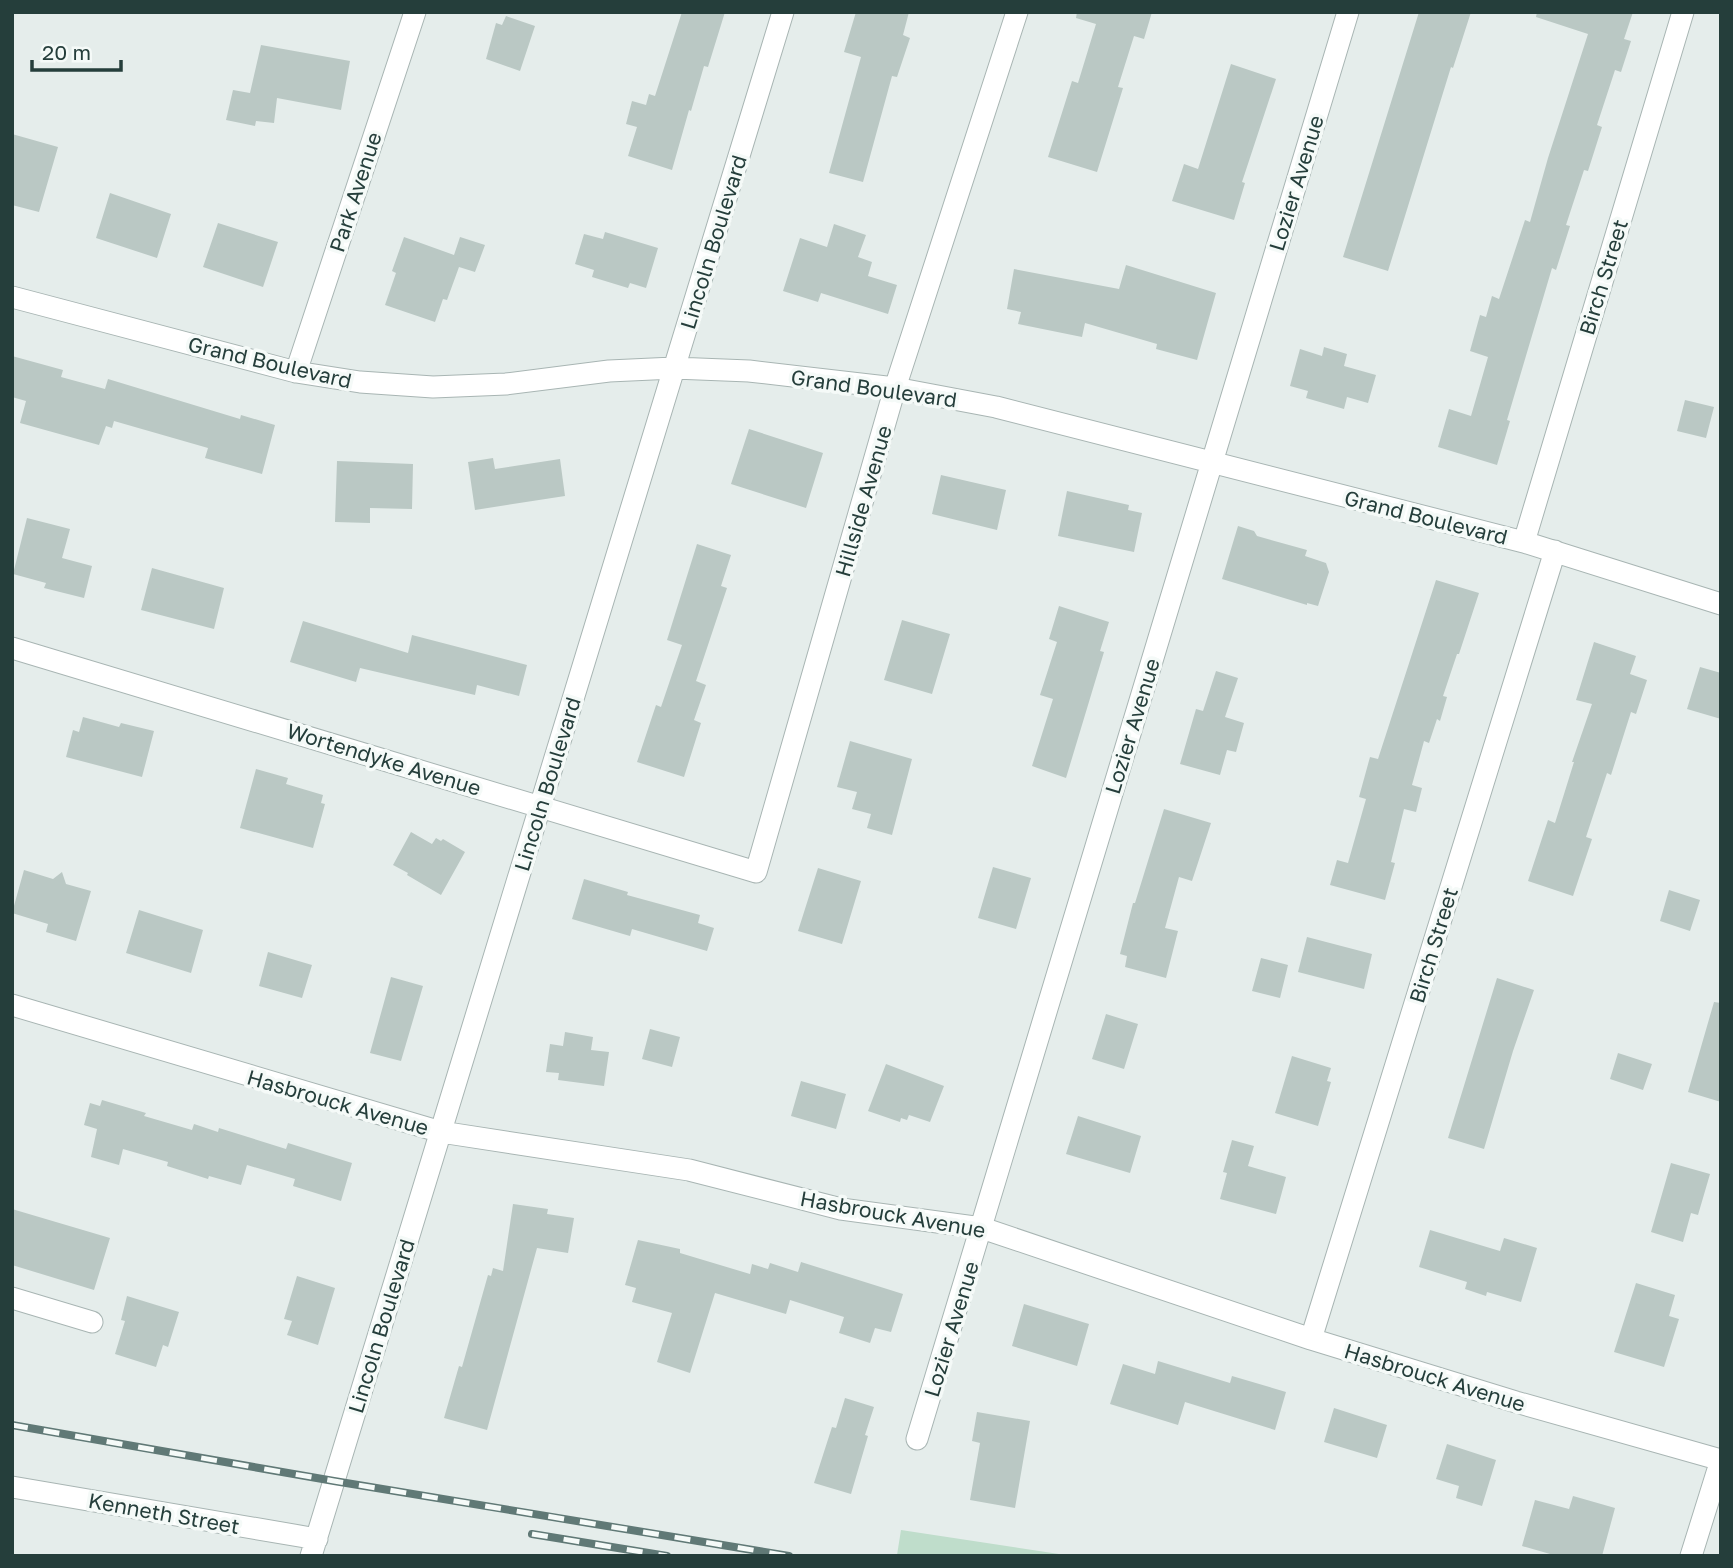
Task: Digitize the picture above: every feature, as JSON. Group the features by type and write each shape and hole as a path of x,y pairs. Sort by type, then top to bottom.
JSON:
{"street":[{"name":"Park Avenue","path":"296,372 415,12"},
{"name":"Lincoln Boulevard","path":"314,1547 783,12"},
{"name":"Hillside Avenue","path":"756,872 895,388 1017,12"},
{"name":"Lozier Avenue","path":"917,1440 1348,12"},
{"name":"Birch Street","path":"1524,542 1683,12"},
{"name":"Grand Boulevard","path":"12,297 296,372 360,382 433,387 506,384 609,371 674,368 749,371 895,388 996,407 1524,542 1721,604"},
{"name":"Birch Street","path":"1311,1339 1555,551"},
{"name":"Wortendyke Avenue","path":"12,648 756,872"},
{"name":"Hasbrouck Avenue","path":"12,1005 441,1132 689,1170 841,1209 982,1228 1311,1339 1516,1402 1721,1460"},
{"path":"12,1298 92,1322"},
{"path":"1691,1556 1721,1460"},
{"name":"Kenneth Street","path":"12,1487 314,1547"}],"green space":[{"path":"901,1530 1072,1556 897,1555"}],"building":[{"path":"682,12 725,12 708,67 704,66 691,111 689,110 672,170 628,156 637,127 626,124 632,101 646,105 649,94 655,96"},
{"path":"856,12 909,12 903,35 910,38 897,77 892,76 863,182 829,173 861,57 844,52"},
{"path":"1077,12 1152,12 1144,39 1134,36 1118,87 1123,88 1097,172 1048,157 1072,81 1078,83 1096,24 1076,18"},
{"path":"1419,12 1471,12 1453,68 1451,67 1388,271 1343,257"},
{"path":"1537,12 1633,12 1624,39 1631,41 1621,72 1615,70 1597,125 1602,127 1566,225 1570,226 1556,270 1552,268 1507,420 1510,421 1497,465 1438,447 1449,409 1471,416 1488,357 1470,351 1480,315 1486,317 1492,296 1499,299 1525,220 1530,222 1588,34 1536,17"},
{"path":"506,16 535,26 520,71 486,59 496,23 502,25"},
{"path":"261,45 350,61 341,110 277,98 274,123 256,121 255,126 226,120 233,90 250,93"},
{"path":"1231,64 1276,79 1242,182 1245,183 1234,220 1172,201 1184,164 1198,169"},
{"path":"12,134 58,147 39,212 12,205"},
{"path":"110,193 171,214 157,258 96,238"},
{"path":"218,223 278,242 263,287 203,267"},
{"path":"834,224 866,235 858,257 872,262 868,276 897,285 888,314 821,293 818,302 783,291 800,238 827,247"},
{"path":"605,232 658,248 646,288 630,283 628,288 592,277 594,270 575,264 584,234 603,239"},
{"path":"404,237 454,255 460,237 485,245 475,272 459,267 447,300 443,299 435,322 385,305 396,273 392,271"},
{"path":"1126,265 1216,293 1197,360 1156,349 1157,344 1085,323 1082,337 1018,324 1021,312 1007,309 1014,269 1119,289"},
{"path":"1324,347 1347,354 1344,366 1376,375 1368,403 1347,397 1344,409 1306,398 1308,391 1290,386 1300,349 1322,356"},
{"path":"12,356 63,370 61,377 105,389 108,379 240,419 241,415 275,425 262,474 205,458 208,448 114,421 112,428 106,426 99,445 20,423 26,401 12,397"},
{"path":"1685,400 1714,407 1706,438 1677,431"},
{"path":"749,429 823,453 806,508 731,484"},
{"path":"493,458 495,469 560,459 565,496 475,510 468,462"},
{"path":"337,461 413,464 412,509 370,508 370,523 335,522"},
{"path":"941,475 1006,490 997,530 932,514"},
{"path":"1067,491 1129,505 1128,510 1142,513 1134,552 1058,536"},
{"path":"27,518 70,529 62,558 92,566 84,598 44,588 46,583 13,574"},
{"path":"1238,526 1254,531 1257,536 1307,550 1305,556 1326,563 1329,572 1318,606 1222,579"},
{"path":"697,544 731,555 721,586 727,588 696,681 706,685 694,720 701,723 684,777 637,762 656,705 661,707 682,645 667,640"},
{"path":"152,568 224,588 214,629 141,610"},
{"path":"1436,580 1479,593 1443,696 1447,697 1440,721 1437,719 1429,743 1424,741 1412,785 1422,788 1416,812 1404,809 1391,862 1395,863 1385,900 1330,885 1337,860 1348,863 1366,799 1359,797 1370,757 1378,759"},
{"path":"1059,606 1109,622 1100,651 1104,652 1066,778 1032,766 1053,699 1040,695 1057,642 1049,639"},
{"path":"902,620 950,634 932,694 884,680"},
{"path":"303,621 408,653 412,635 527,665 519,696 477,685 475,695 360,668 356,682 290,662"},
{"path":"1594,642 1636,656 1630,674 1647,680 1636,714 1631,712 1611,775 1607,773 1586,837 1592,839 1573,896 1528,881 1548,820 1555,823 1592,704 1576,700"},
{"path":"1700,667 1721,673 1721,719 1687,709"},
{"path":"1216,671 1238,678 1225,717 1244,723 1236,752 1227,750 1220,775 1180,764 1196,709 1203,711"},
{"path":"83,717 119,727 121,723 154,731 142,777 66,757 73,730 79,732"},
{"path":"850,741 912,759 892,835 867,828 871,814 852,809 857,792 837,787"},
{"path":"256,769 288,778 286,784 323,795 321,803 325,804 313,848 240,828"},
{"path":"1164,809 1211,823 1192,881 1179,877 1165,928 1178,931 1166,978 1125,967 1127,956 1120,954 1133,903"},
{"path":"411,832 432,844 436,838 441,841 443,839 465,852 441,895 393,865"},
{"path":"993,867 1031,878 1016,929 978,918"},
{"path":"818,868 861,881 842,944 798,931"},
{"path":"24,870 53,879 62,872 66,884 91,891 76,941 46,932 48,924 12,913"},
{"path":"584,879 628,892 627,895 700,915 698,923 714,928 707,951 632,929 630,936 572,919"},
{"path":"1669,890 1700,900 1690,931 1660,921"},
{"path":"139,910 203,930 191,973 126,953"},
{"path":"1307,937 1372,954 1364,989 1298,972"},
{"path":"268,952 312,965 302,998 259,986"},
{"path":"1261,958 1288,965 1280,998 1252,991"},
{"path":"391,977 423,986 401,1061 370,1053"},
{"path":"1497,978 1534,990 1484,1149 1448,1138"},
{"path":"1714,1002 1721,1003 1721,1102 1688,1092"},
{"path":"1106,1014 1138,1024 1124,1069 1092,1059"},
{"path":"650,1029 680,1037 672,1067 642,1059"},
{"path":"565,1032 593,1037 591,1050 609,1052 604,1086 558,1080 559,1073 546,1072 550,1044 563,1046"},
{"path":"1618,1053 1652,1064 1643,1090 1610,1079"},
{"path":"1292,1056 1331,1068 1327,1081 1331,1082 1318,1126 1275,1113"},
{"path":"886,1064 944,1086 930,1122 909,1115 907,1120 901,1118 900,1122 868,1111"},
{"path":"801,1081 846,1094 836,1129 791,1116"},
{"path":"102,1100 192,1130 194,1124 218,1132 219,1128 286,1149 288,1143 352,1163 341,1201 293,1186 295,1179 247,1165 241,1185 209,1176 208,1179 167,1166 168,1162 123,1149 119,1165 91,1157 97,1129 84,1125 90,1103 100,1106"},
{"path":"1078,1116 1141,1136 1130,1173 1066,1154"},
{"path":"1232,1140 1254,1146 1248,1166 1286,1177 1276,1214 1220,1199 1227,1173 1223,1172"},
{"path":"1671,1163 1710,1174 1698,1215 1691,1213 1683,1242 1651,1232"},
{"path":"513,1204 548,1209 547,1214 574,1218 568,1253 537,1248 487,1430 444,1418 459,1366 462,1367 488,1275 491,1276 493,1268 503,1271"},
{"path":"12,1209 110,1238 94,1290 12,1265"},
{"path":"1430,1230 1500,1251 1504,1238 1537,1248 1521,1302 1465,1289 1467,1282 1419,1267"},
{"path":"638,1240 680,1249 680,1253 750,1274 752,1264 768,1269 770,1263 798,1272 801,1262 903,1294 891,1332 875,1328 870,1343 839,1333 844,1317 790,1300 786,1314 715,1293 690,1373 657,1362 672,1313 632,1302 636,1288 625,1285"},
{"path":"297,1276 335,1288 318,1345 287,1335 292,1321 284,1319"},
{"path":"1636,1283 1675,1295 1669,1316 1679,1319 1664,1367 1614,1352"},
{"path":"127,1296 179,1312 168,1347 163,1345 156,1367 115,1354 125,1321 121,1320"},
{"path":"1024,1304 1089,1324 1077,1366 1012,1346"},
{"path":"1158,1361 1230,1383 1232,1376 1286,1392 1275,1430 1185,1402 1178,1425 1110,1404 1123,1364 1155,1374"},
{"path":"845,1398 874,1407 851,1494 814,1483 832,1427 836,1428"},
{"path":"1334,1408 1387,1425 1377,1458 1324,1442"},
{"path":"977,1412 1030,1421 1015,1508 970,1500 980,1443 972,1441"},
{"path":"1447,1444 1496,1460 1482,1506 1456,1498 1459,1486 1436,1479"},
{"path":"1573,1496 1615,1508 1602,1556 1557,1556 1522,1546 1535,1500 1569,1509"}],"railway":[{"path":"12,1425 789,1556"},
{"path":"532,1534 667,1556"}]}
